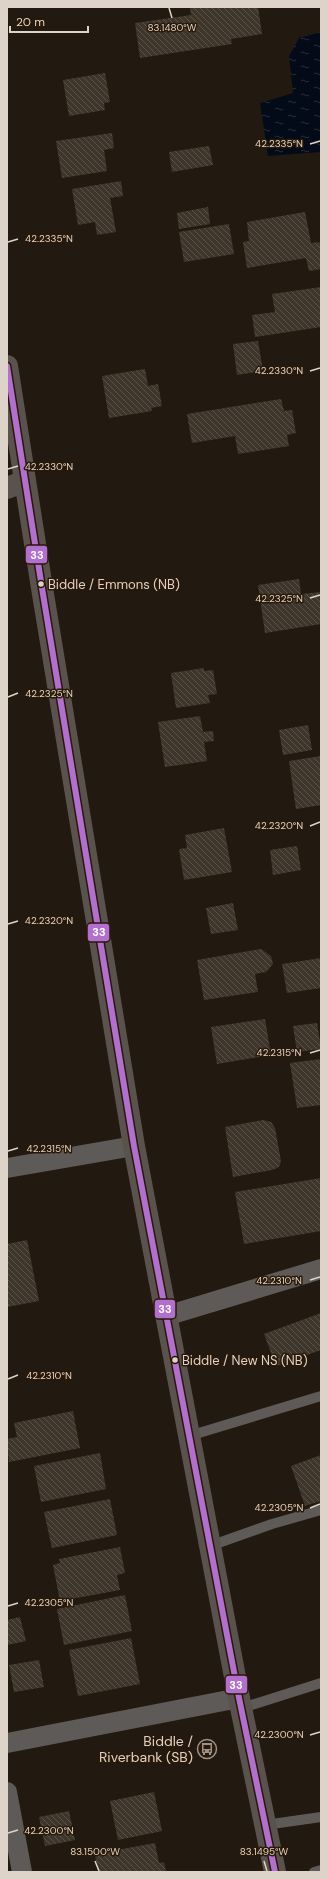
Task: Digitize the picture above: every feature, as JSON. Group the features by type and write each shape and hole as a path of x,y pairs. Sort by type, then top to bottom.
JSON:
{"main road":[{"path":"7,366 16,485 134,1146 240,1703 275,1872"}],"street":[{"path":"7,1168 134,1146"},
{"path":"166,1316 321,1269"},
{"path":"7,1743 240,1703"},
{"path":"7,1792 22,1872"}],"lane":[{"path":"189,1436 321,1396"},
{"path":"210,1546 272,1524 321,1510"},
{"path":"240,1703 321,1683"},
{"path":"265,1825 321,1817"},
{"path":"314,1872 321,1870"}],"water":[{"path":"321,32 321,152 268,156 260,103 293,93 289,56 299,38"}],"building":[{"path":"190,7 258,7 262,34 231,39 232,44 140,58 135,23 191,15"},
{"path":"105,73 110,102 104,103 105,110 69,116 63,80"},
{"path":"112,133 114,148 104,150 107,171 62,178 56,141"},
{"path":"209,146 213,165 172,172 169,152"},
{"path":"121,181 123,196 110,198 116,232 97,235 95,222 78,225 72,189"},
{"path":"208,207 210,224 179,229 177,213"},
{"path":"305,212 311,243 321,242 321,269 309,271 306,258 247,268 243,242 249,241 247,222"},
{"path":"229,224 234,254 184,262 179,232"},
{"path":"321,287 321,327 255,337 252,315 275,312 272,294"},
{"path":"258,341 263,371 237,375 233,344"},
{"path":"145,369 148,386 158,384 162,406 151,408 152,411 109,418 102,376"},
{"path":"281,399 284,411 292,410 296,433 287,435 289,446 238,454 235,436 192,443 187,414"},
{"path":"299,579 301,594 321,592 321,624 265,633 258,585"},
{"path":"204,668 204,671 213,670 217,694 208,695 210,703 176,708 171,673"},
{"path":"200,716 203,732 213,731 214,741 204,742 207,761 165,767 158,722"},
{"path":"308,725 312,750 283,755 279,730"},
{"path":"321,756 321,805 296,809 289,761"},
{"path":"224,828 232,872 184,880 179,849 187,848 185,835"},
{"path":"297,846 301,870 273,875 270,850"},
{"path":"233,903 238,930 211,934 206,908"},
{"path":"261,949 271,956 273,964 266,972 255,974 258,992 204,1000 197,960"},
{"path":"321,958 321,988 287,993 282,964"},
{"path":"265,1019 271,1055 217,1064 211,1027"},
{"path":"317,1023 321,1049 297,1052 293,1026"},
{"path":"321,1059 321,1105 297,1108 290,1063"},
{"path":"263,1120 271,1122 275,1128 281,1161 279,1167 272,1170 233,1177 225,1127"},
{"path":"321,1178 321,1231 244,1244 235,1192"},
{"path":"27,1240 39,1301 7,1307 7,1244"},
{"path":"321,1313 321,1350 276,1366 264,1334"},
{"path":"73,1411 80,1448 9,1462 7,1439 17,1437 14,1423"},
{"path":"100,1453 106,1489 41,1502 34,1466"},
{"path":"321,1455 321,1501 305,1506 291,1466"},
{"path":"110,1499 117,1535 52,1548 44,1512"},
{"path":"120,1547 125,1573 117,1575 120,1590 60,1601 53,1565 60,1563 59,1559"},
{"path":"125,1595 132,1631 64,1645 57,1609"},
{"path":"20,1617 26,1641 7,1645 7,1620"},
{"path":"131,1638 140,1684 78,1696 69,1650"},
{"path":"39,1660 44,1687 14,1692 9,1665"},
{"path":"154,1792 162,1831 118,1840 110,1801"},
{"path":"69,1811 75,1840 45,1846 39,1817"},
{"path":"155,1843 159,1863 164,1862 166,1872 98,1872 95,1854"}],"transit line":[{"name":"33","path":"7,366 134,1146 239,1698 275,1872"}],"place":[{"name":"Biddle / Emmons (NB)","path":"41,584"},
{"name":"Biddle / New NS (NB)","path":"175,1360"},
{"name":"Biddle / Riverbank (SB)","path":"207,1749"}]}
